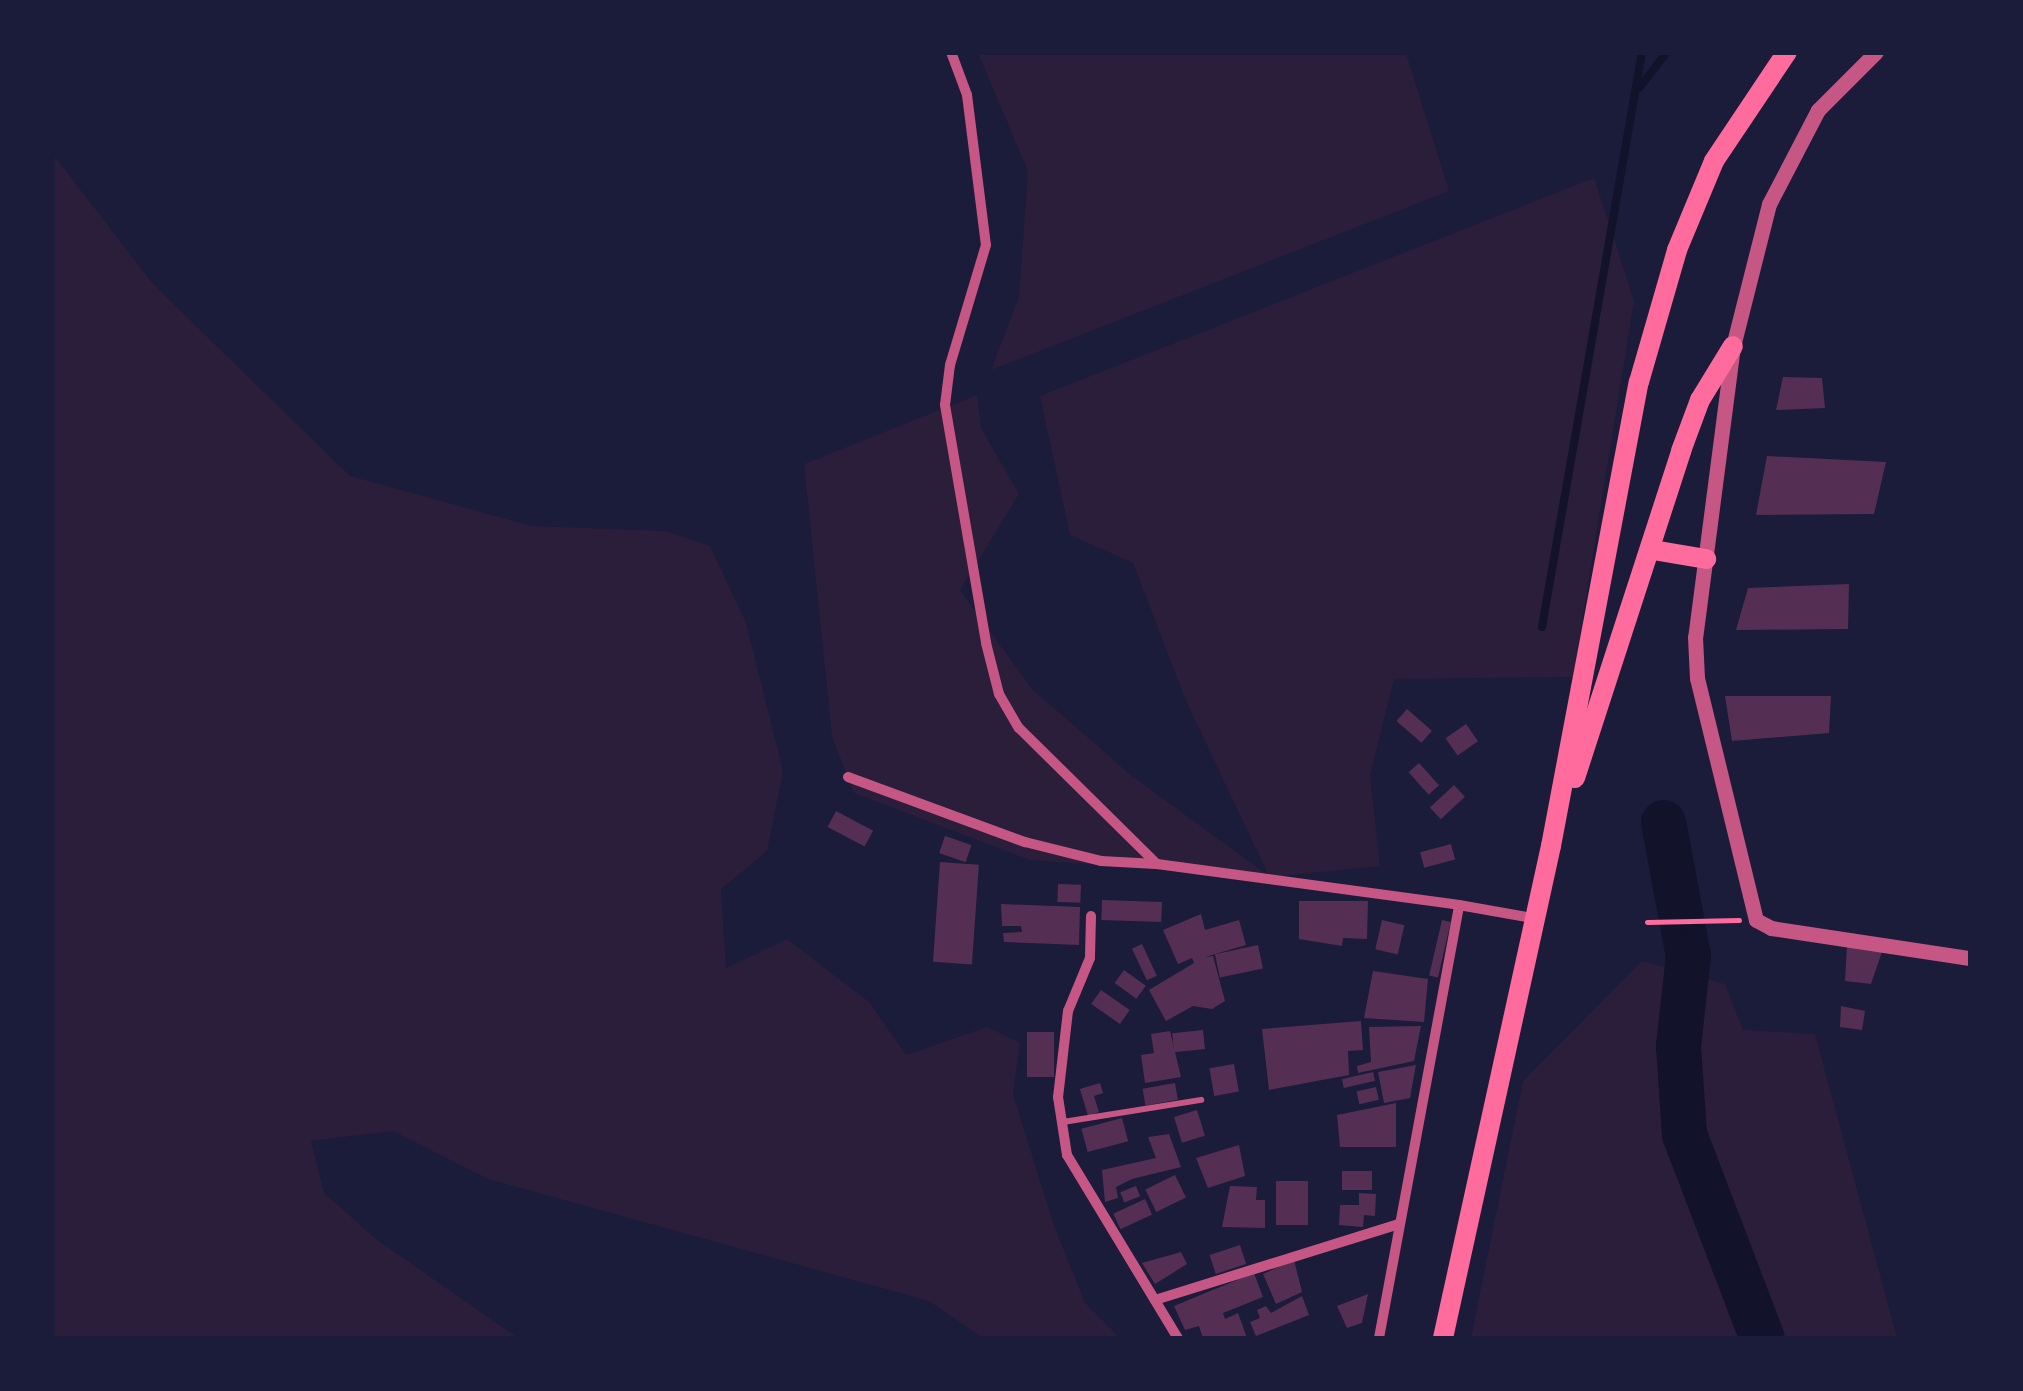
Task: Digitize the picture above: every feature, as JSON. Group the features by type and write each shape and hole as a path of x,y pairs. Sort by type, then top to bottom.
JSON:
{"highway":[{"path":"1443,1338 1532,918 1551,846 1639,382 1678,250 1714,160 1786,52"},
{"path":"1551,846 1654,550 1700,400 1734,346"},
{"path":"1654,550 1706,560"}],"street":[{"path":"950,52 967,95 986,245 950,364 945,405 986,643 1000,694 1018,728 1157,864"},
{"path":"1876,52 1818,110 1769,204 1734,346 1695,638 1697,678 1748,901 1756,920 1771,928 1970,958"},
{"path":"848,777 1025,842 1101,861 1157,864 1532,918"},
{"path":"1379,1338 1460,905"},
{"path":"1091,916 1090,958 1068,1012 1058,1098 1067,1155 1178,1338"},
{"path":"1155,1300 1400,1224"}],"lane":[{"path":"1062,1122 1201,1100"}],"path":[{"path":"1647,922 1712,921"}],"shaded area":[{"path":"978,53 1406,53 1449,191 991,370 1019,297 1028,171"},
{"path":"53,154 153,284 350,476 532,526 665,531 710,546 746,623 783,771 767,851 721,889 726,968 787,939 869,1002 906,1055 987,1027 1020,1043 1013,1094 1054,1226 1085,1303 1120,1338 983,1338 929,1301 488,1179 393,1131 311,1141 324,1193 376,1239 518,1338 53,1338"},
{"path":"1594,178 1634,301 1573,677 1394,679 1370,775 1380,866 1271,877 1030,860 854,793 832,737 804,464 977,395 981,428 1019,494 960,590 1032,689 1132,776 1269,876 1186,701 1133,563 1070,535 1040,396"},
{"path":"1642,961 1725,984 1743,1030 1815,1034 1897,1338 1471,1338 1523,1081"}],"building":[{"path":"1783,377 1822,378 1825,408 1776,410"},
{"path":"1767,456 1886,462 1874,514 1756,515"},
{"path":"1849,584 1848,629 1736,630 1748,588"},
{"path":"1725,696 1831,696 1829,733 1732,741"},
{"path":"1407,709 1432,731 1421,743 1397,721"},
{"path":"1466,724 1478,741 1458,756 1446,738"},
{"path":"1419,763 1439,785 1429,795 1409,772"},
{"path":"1454,785 1465,797 1441,819 1430,808"},
{"path":"836,811 873,831 865,847 828,827"},
{"path":"945,836 971,845 966,862 939,853"},
{"path":"1451,844 1455,859 1424,868 1420,852"},
{"path":"940,862 979,865 972,964 933,962"},
{"path":"1058,884 1081,885 1080,903 1057,902"},
{"path":"1102,900 1162,902 1161,922 1101,920"},
{"path":"1299,901 1368,901 1367,939 1343,938 1342,946 1299,939"},
{"path":"1001,904 1080,907 1079,945 1004,942 1003,933 1022,932 1021,926 1002,926"},
{"path":"1201,914 1205,930 1239,920 1246,945 1205,957 1213,956 1225,1001 1212,1009 1193,1006 1166,1021 1149,990 1194,963 1192,958 1178,964 1163,930"},
{"path":"1382,920 1404,925 1398,954 1375,949"},
{"path":"1442,920 1451,922 1438,978 1429,976"},
{"path":"1885,943 1871,984 1845,981 1847,944"},
{"path":"1142,944 1157,976 1147,980 1132,949"},
{"path":"1258,945 1263,968 1220,978 1215,954"},
{"path":"1124,970 1146,986 1136,999 1115,983"},
{"path":"1373,971 1428,979 1424,1022 1364,1018"},
{"path":"1101,990 1130,1010 1120,1024 1091,1004"},
{"path":"1841,1006 1865,1011 1862,1030 1840,1027"},
{"path":"1361,1021 1363,1050 1348,1051 1349,1075 1269,1090 1262,1029"},
{"path":"1421,1026 1414,1061 1358,1073 1357,1066 1371,1062 1369,1027"},
{"path":"1203,1030 1205,1049 1174,1052 1172,1033"},
{"path":"1170,1031 1181,1077 1145,1083 1141,1055 1154,1053 1151,1034"},
{"path":"1027,1032 1054,1032 1054,1077 1027,1077"},
{"path":"1234,1064 1239,1092 1214,1096 1209,1068"},
{"path":"1416,1065 1410,1098 1384,1103 1378,1072"},
{"path":"1373,1072 1375,1081 1344,1088 1342,1079"},
{"path":"1100,1083 1103,1093 1094,1096 1099,1112 1088,1116 1080,1089"},
{"path":"1175,1083 1178,1100 1145,1105 1143,1089"},
{"path":"1376,1087 1379,1100 1359,1104 1357,1091"},
{"path":"1396,1103 1396,1147 1340,1147 1337,1115"},
{"path":"1197,1110 1205,1136 1182,1143 1174,1117"},
{"path":"1122,1118 1128,1141 1088,1152 1081,1129"},
{"path":"1169,1134 1181,1167 1132,1179 1116,1187 1118,1198 1105,1202 1102,1170 1156,1158 1148,1137"},
{"path":"1239,1145 1245,1176 1208,1188 1196,1158"},
{"path":"1342,1171 1372,1171 1372,1190 1342,1190"},
{"path":"1175,1175 1186,1197 1156,1212 1145,1189"},
{"path":"1276,1181 1308,1181 1308,1225 1276,1225"},
{"path":"1136,1186 1140,1196 1124,1203 1120,1192"},
{"path":"1230,1186 1257,1187 1256,1200 1265,1200 1265,1228 1222,1227"},
{"path":"1359,1193 1376,1194 1375,1216 1364,1215 1363,1227 1339,1225 1340,1205 1359,1205"},
{"path":"1145,1199 1152,1214 1120,1229 1113,1214"},
{"path":"1240,1245 1246,1264 1216,1274 1210,1255"},
{"path":"1181,1252 1187,1264 1155,1284 1142,1263"},
{"path":"1294,1260 1302,1292 1276,1304 1263,1274"},
{"path":"1254,1273 1263,1297 1223,1313 1225,1319 1238,1313 1247,1338 1203,1338 1199,1326 1185,1330 1174,1306"},
{"path":"1368,1294 1362,1323 1347,1328 1337,1306"},
{"path":"1302,1296 1309,1315 1256,1336 1250,1322 1260,1318 1257,1310 1266,1306 1271,1313"}],"waterway":[{"path":"1542,627 1642,52"},
{"path":"1639,88 1667,52"},
{"path":"1663,822 1688,955 1678,1046 1684,1134 1762,1338"}]}
